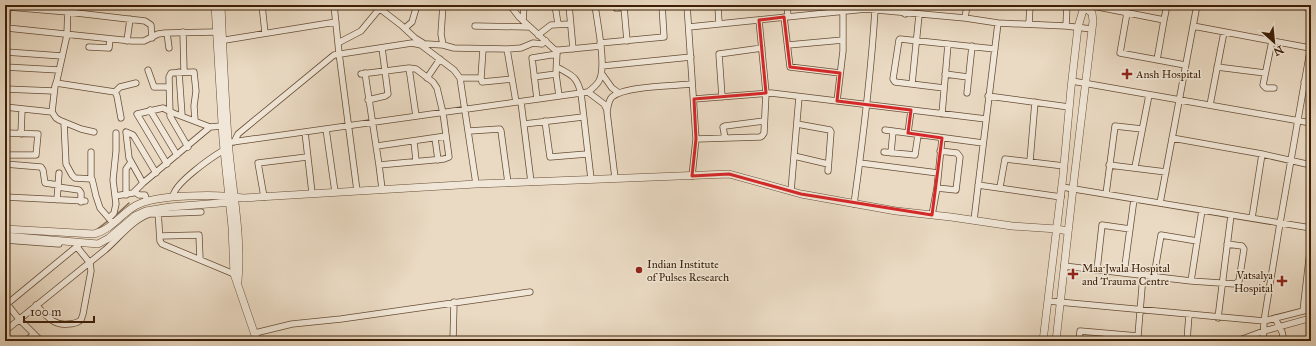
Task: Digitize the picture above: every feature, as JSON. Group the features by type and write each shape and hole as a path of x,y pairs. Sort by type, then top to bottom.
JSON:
{"street":[{"path":"68,5 67,34 54,91 52,112 58,120 94,132"},
{"path":"215,5 216,32 219,41 232,199 234,274 257,341"},
{"path":"221,5 219,41 222,126 227,145"},
{"path":"262,5 265,33"},
{"path":"344,5 334,6 357,191"},
{"path":"405,28 412,22 417,5"},
{"path":"443,5 441,34 443,45"},
{"path":"510,5 517,15 557,52 556,74 559,96"},
{"path":"523,21 524,5"},
{"path":"555,5 558,24"},
{"path":"568,5 573,49"},
{"path":"227,145 372,122 588,92 599,82 602,74 595,5"},
{"path":"616,8 642,5"},
{"path":"537,99 532,58 573,49 627,41 664,38 662,5"},
{"path":"687,5 696,139 692,176"},
{"path":"718,5 719,24"},
{"path":"787,5 786,17 790,67 840,73"},
{"path":"905,14 906,5"},
{"path":"965,18 967,5"},
{"path":"1029,24 1030,5"},
{"path":"1066,26 1067,5"},
{"path":"1157,60 1167,5"},
{"path":"1160,203 1197,5"},
{"path":"1295,5 1311,8"},
{"path":"5,62 8,6 145,21 150,23 152,27 152,38"},
{"path":"1085,6 1164,20"},
{"path":"1043,341 1061,197 1078,27 1085,6"},
{"path":"1056,341 1062,301 1072,188 1092,29 1092,13 1085,6"},
{"path":"338,43 361,31 378,7 454,70 460,78 476,184"},
{"path":"624,7 627,41"},
{"path":"689,27 843,12 854,8 905,14 965,18 998,23 1066,26 1092,29"},
{"path":"854,204 871,70 875,10"},
{"path":"837,101 843,40 843,12"},
{"path":"1127,13 1120,53 1186,65"},
{"path":"912,84 919,15"},
{"path":"127,40 130,19"},
{"path":"696,139 760,137 764,133 766,94 759,20"},
{"path":"219,41 336,22"},
{"path":"974,220 998,23"},
{"path":"538,35 548,27 558,24 570,24"},
{"path":"475,26 529,27"},
{"path":"1193,26 1272,41 1311,46 1290,161 1264,321 1263,341"},
{"path":"7,28 127,40 144,40 152,38 158,34 167,33 216,32"},
{"path":"182,116 181,72 183,32"},
{"path":"1210,105 1224,32"},
{"path":"167,33 169,48"},
{"path":"89,47 109,48 110,39"},
{"path":"788,45 843,40"},
{"path":"944,88 895,82 893,79 899,40 995,49"},
{"path":"173,198 174,191 179,185 332,56 339,53 412,43 423,45 443,45 454,48 507,49 521,48 533,43 542,44 546,41"},
{"path":"1272,41 1263,84 1264,87 1274,88"},
{"path":"942,114 948,44"},
{"path":"967,93 972,46"},
{"path":"368,100 388,95 382,48"},
{"path":"722,97 719,54 762,48"},
{"path":"483,49 482,82 512,79"},
{"path":"507,49 512,79 524,124 532,182"},
{"path":"6,52 62,56"},
{"path":"602,66 690,57"},
{"path":"427,78 440,59"},
{"path":"5,67 59,70"},
{"path":"557,67 578,82 581,93 591,180"},
{"path":"1217,67 1265,73"},
{"path":"409,68 416,116"},
{"path":"379,165 438,160 449,157 443,113 437,88 414,68 363,74 377,146 379,165 382,189"},
{"path":"148,70 154,87 169,87"},
{"path":"188,147 171,118 169,75 172,72 194,72 196,91 194,106 196,121"},
{"path":"534,77 556,74"},
{"path":"602,74 612,88 619,93"},
{"path":"945,74 968,77"},
{"path":"460,78 481,78"},
{"path":"1072,81 1086,85 1179,99 1311,123"},
{"path":"115,92 120,87 136,82"},
{"path":"1304,82 1311,83"},
{"path":"56,84 115,92"},
{"path":"615,178 609,135 608,112 608,102 612,97 619,93 637,89 692,84"},
{"path":"5,89 54,91"},
{"path":"115,92 121,118"},
{"path":"588,92 604,104 608,112"},
{"path":"694,99 766,94 986,119"},
{"path":"1135,167 1149,94"},
{"path":"988,96 1069,107"},
{"path":"791,191 800,97"},
{"path":"1030,161 1035,102"},
{"path":"5,107 52,112"},
{"path":"167,164 137,114 163,108 210,127 222,126"},
{"path":"21,134 22,109"},
{"path":"150,110 177,155"},
{"path":"908,133 911,110"},
{"path":"524,124 583,117"},
{"path":"545,121 550,157 587,154"},
{"path":"725,138 723,127 725,126 764,121"},
{"path":"64,122 66,164 68,169 75,178 91,179"},
{"path":"797,124 830,130 828,172"},
{"path":"1106,194 1115,126 1142,129"},
{"path":"115,196 135,192 143,183 188,147 210,127"},
{"path":"326,129 335,192"},
{"path":"469,131 500,129 508,183"},
{"path":"884,130 983,143"},
{"path":"891,153 893,131"},
{"path":"143,183 128,156 126,132 133,135 156,173"},
{"path":"305,132 312,193"},
{"path":"111,221 116,208 113,180 116,133"},
{"path":"5,134 38,134 37,154 33,156 5,155"},
{"path":"884,152 914,155 918,134"},
{"path":"377,146 446,136"},
{"path":"435,138 438,160"},
{"path":"932,215 937,188 942,138"},
{"path":"1172,138 1262,154 1311,165"},
{"path":"414,141 416,161"},
{"path":"937,188 956,190 960,157 957,153 940,151"},
{"path":"91,152 91,179 94,183 98,203 111,221"},
{"path":"1252,218 1262,154"},
{"path":"794,156 828,164"},
{"path":"264,196 258,163 308,157"},
{"path":"1000,187 1005,159 1064,166"},
{"path":"126,195 126,169 131,162"},
{"path":"860,163 938,173"},
{"path":"5,164 41,167 43,170 45,183 80,190 83,201 5,197"},
{"path":"1109,165 1166,172"},
{"path":"57,200 59,173"},
{"path":"5,331 90,263 138,220 146,215 158,211 242,198 476,184 729,174 791,191 854,204 1012,226 1057,229 1068,232"},
{"path":"978,185 1061,197"},
{"path":"1062,187 1311,228"},
{"path":"135,192 139,195 146,195 147,201"},
{"path":"5,229 94,234 102,231 111,221 135,206 147,201 215,195 232,199"},
{"path":"1124,273 1134,198"},
{"path":"232,199 237,216 240,263 238,284"},
{"path":"1191,280 1202,210"},
{"path":"158,211 160,241 162,244 234,274"},
{"path":"5,240 79,245 94,244 103,242 140,212 201,212"},
{"path":"1218,318 1231,215"},
{"path":"1097,270 1102,226 1130,229"},
{"path":"160,236 199,235 200,259"},
{"path":"1154,276 1161,235 1197,241"},
{"path":"5,236 97,247 105,250"},
{"path":"1303,311 1311,242"},
{"path":"1064,266 1235,284 1238,283 1244,249 1242,246 1227,244"},
{"path":"36,305 56,324 64,325 79,322 83,314 91,271 90,263 79,245"},
{"path":"41,341 6,305 79,245"},
{"path":"1079,341 1080,331 1112,334 1124,338 1138,339 1143,275"},
{"path":"255,333 292,324 341,319 530,292"},
{"path":"1048,301 1062,301 1218,318 1264,321 1311,309"},
{"path":"452,341 454,302"},
{"path":"1187,341 1189,314"},
{"path":"1275,318 1280,327 1284,341"},
{"path":"1238,341 1264,331 1311,318"},
{"path":"26,341 34,334"},
{"path":"1111,341 1112,334"}],"highlighted area":[{"path":"784,17 790,67 840,73 837,101 911,110 908,133 942,138 932,215 801,194 729,174 692,176 696,139 694,99 766,93 759,20"}],"waterway":[{"path":"117,214 129,203"},
{"path":"96,230 109,220"}],"place":[{"name":"Ansh Hospital","path":"1127,74"},
{"name":"Indian Institute of Pulses Research","path":"639,270"},
{"name":"Maa Jwala Hospital and Trauma Centre","path":"1073,274"},
{"name":"Vatsalya Hospital","path":"1282,281"}]}
